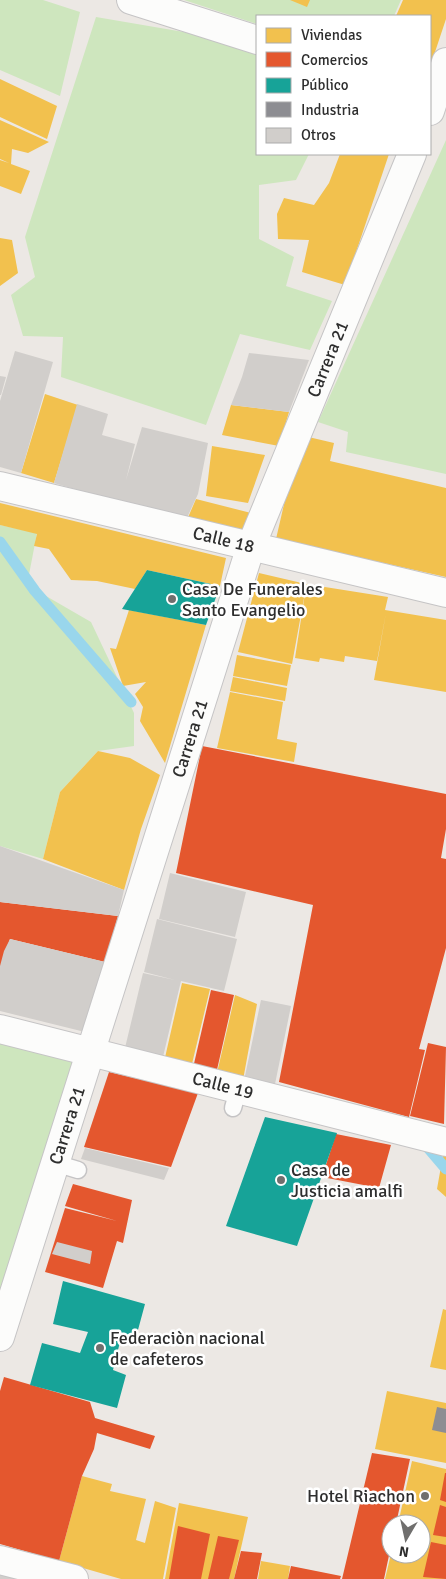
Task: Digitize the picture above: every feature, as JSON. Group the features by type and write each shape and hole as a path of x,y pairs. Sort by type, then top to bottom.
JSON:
{"street":[{"path":"131,0 256,40"},
{"path":"435,101 446,62"},
{"name":"Carrera 21","path":"0,1337 66,1166 90,1052 252,546 412,155"},
{"name":"Calle 18","path":"0,486 446,594"},
{"name":"Calle 19","path":"0,1030 90,1052 236,1099 446,1142"},
{"path":"0,1560 74,1579"}],"green space":[{"path":"0,0 43,0 80,12 60,96 0,70"},
{"path":"184,0 401,0 394,15 256,15 256,24"},
{"path":"96,17 219,38 256,52 256,155 308,155 296,180 259,185 259,239 294,257 286,286 332,301 310,350 240,334 206,425 61,377 63,337 23,336 11,295 35,277 25,237"},
{"path":"446,140 446,474 346,452 348,432 318,422"},
{"path":"0,525 37,533 27,585 91,622 134,713 134,746 98,751 60,792 43,859 0,846"},
{"path":"0,1029 90,1052 0,1337"}],"building: Viviendas":[{"path":"290,0 310,0 307,7"},
{"path":"403,0 446,0 446,19 431,64 431,15 396,15"},
{"path":"0,79 57,106 47,139 0,117"},
{"path":"0,120 49,142 28,153 12,149 11,164 30,171 21,194 0,186 0,160 9,163 0,159"},
{"path":"340,155 389,155 345,285 302,272 309,240 278,239 277,214 284,198 314,205 329,183"},
{"path":"0,238 12,240 18,273 0,286"},
{"path":"45,394 78,405 54,483 21,473"},
{"path":"231,405 289,412 279,446 222,435"},
{"path":"300,435 334,443 330,461 446,488 446,577 276,539"},
{"path":"212,446 265,455 248,503 206,496"},
{"path":"196,499 255,514 246,534 186,522"},
{"path":"0,503 226,558 220,586 147,570 135,589 97,581 71,580 49,549 34,546 37,534 0,525"},
{"path":"259,573 306,584 388,597 385,610 446,620 446,692 374,680 386,613 377,661 345,656 344,662 320,658 319,662 295,658 306,587 292,664 238,652"},
{"path":"129,610 206,625 165,763 140,721 143,707 135,694 146,682 123,686 110,648 116,649"},
{"path":"237,655 291,665 287,686 233,676"},
{"path":"233,677 287,688 285,701 230,691"},
{"path":"230,692 283,702 277,739 297,743 294,762 217,748"},
{"path":"98,751 130,758 160,775 141,829 124,890 43,859 60,792"},
{"path":"182,983 210,989 191,1068 164,1062"},
{"path":"235,995 257,1004 243,1080 217,1073"},
{"path":"443,1155 446,1156 446,1197 437,1189"},
{"path":"443,1309 446,1310 446,1370 430,1367"},
{"path":"387,1391 446,1403 446,1463 375,1449"},
{"name":"Hotel Riachon","path":"412,1461 446,1469 446,1579 385,1579 389,1564 431,1564 431,1514 400,1514"},
{"path":"82,1476 112,1484 110,1491 146,1499 136,1540 145,1543 155,1501 176,1508 163,1579 121,1579 59,1561"},
{"path":"179,1503 248,1517 234,1579 165,1579"},
{"path":"261,1561 290,1566 288,1579 258,1579"}],"building: Comercios":[{"path":"202,746 446,794 446,829 441,858 446,859 446,948 419,1049 425,1050 409,1117 279,1082 313,905 176,873"},
{"path":"0,902 118,916 105,962 10,939 0,971"},
{"path":"211,990 234,995 216,1074 193,1068"},
{"path":"428,1043 446,1047 444,1124 410,1116"},
{"path":"109,1072 198,1093 171,1167 84,1147"},
{"path":"336,1134 391,1145 379,1188 322,1177"},
{"path":"73,1184 132,1200 123,1243 117,1241 103,1288 45,1272 65,1208 117,1221 65,1206"},
{"path":"4,1377 90,1402 95,1418 155,1436 150,1449 97,1433 94,1449 82,1476 59,1561 0,1544 0,1391"},
{"path":"372,1453 410,1459 398,1514 381,1514 381,1564 387,1564 384,1579 342,1579"},
{"path":"446,1473 446,1502 440,1500"},
{"path":"440,1505 446,1507 446,1537 433,1535"},
{"path":"178,1526 210,1534 201,1579 169,1579"},
{"path":"218,1536 239,1540 229,1579 208,1579"},
{"path":"431,1542 446,1545 446,1579 423,1577 426,1564 431,1564"},
{"path":"241,1551 262,1553 257,1579 234,1579"},
{"path":"291,1566 341,1576 340,1579 288,1579"}],"building: Público":[{"name":"Casa De Funerales Santo Evangelio","path":"147,570 220,586 206,625 122,609"},
{"name":"Casa de Justicia amalfi","path":"265,1117 337,1133 297,1246 226,1226"},
{"name":"Federaciòn nacional de cafeteros","path":"63,1281 145,1304 135,1341 121,1338 113,1370 126,1375 117,1408 30,1385 42,1343 80,1353 88,1332 53,1324"}],"building: Industria":[{"path":"437,1407 446,1409 446,1433 432,1430"}],"building: Otros":[{"path":"15,351 53,362 21,473 0,467 0,401"},
{"path":"249,353 309,360 289,412 231,405"},
{"path":"0,376 6,377 1,395 0,395"},
{"path":"77,404 108,414 102,435 135,444 126,480 142,427 208,443 198,494 185,522 54,483"},
{"path":"0,846 124,890 118,916 0,902"},
{"path":"170,873 246,892 235,937 159,919"},
{"path":"157,919 237,939 224,991 181,981 162,1061 124,1052 143,973 175,980 144,972"},
{"path":"10,939 105,962 85,1032 0,1011 0,966"},
{"path":"261,1000 291,1006 275,1084 245,1076"},
{"path":"85,1148 169,1168 164,1180 81,1159"},
{"path":"57,1242 92,1251 90,1264 52,1254"},
{"path":"0,1571 28,1579 0,1579"}],"waterway":[{"path":"0,542 35,591 131,702"},
{"path":"423,1142 446,1169"}],"place":[{"name":"Casa De Funerales Santo Evangelio","path":"172,599"},
{"name":"Casa de Justicia amalfi","path":"281,1180"},
{"name":"Federaciòn nacional de cafeteros","path":"100,1348"},
{"name":"Hotel Riachon","path":"425,1496"}]}
